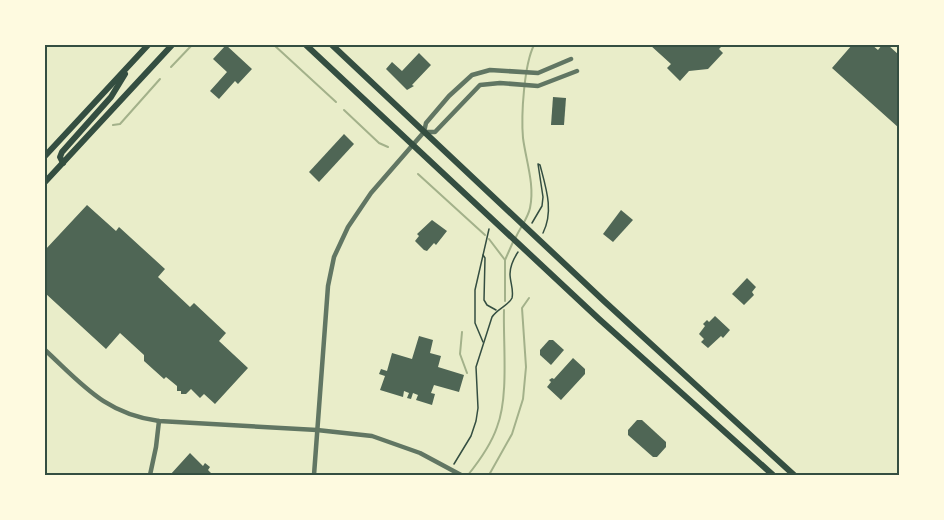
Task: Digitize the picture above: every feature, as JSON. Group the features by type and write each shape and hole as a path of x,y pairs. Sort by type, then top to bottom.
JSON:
{"main road":[{"path":"45,156 148,45"},
{"path":"45,182 172,45"},
{"path":"306,45 511,238 774,475 784,466"},
{"path":"332,45 531,229 613,309 794,475"},
{"path":"63,163 60,157 62,152 111,97 127,68"}],"street":[{"path":"314,475 328,286 334,256 344,234 364,202 424,132 426,123 449,96 472,75 490,70 538,73 571,59"},
{"path":"424,132 435,132 480,85 491,83 538,86 577,71"},
{"path":"45,350 109,406 134,417 159,421 317,430 372,436 420,453 461,475"},
{"path":"150,475 159,421"}],"path":[{"path":"531,229 542,206 543,197 543,188 536,165 538,164 549,198 548,224 542,234"},
{"path":"483,343 476,323 475,301 476,284 489,229"},
{"path":"451,470 471,436 476,421 478,408 476,370 483,343 496,310 512,299 510,273 522,248"},
{"path":"483,255 485,258 484,300 487,305 496,310"}],"building":[{"path":"226,45 252,69 238,84 235,81 219,99 210,91 227,72 213,59"},
{"path":"650,45 723,45 719,49 723,53 708,69 689,71 680,81 667,68 671,64"},
{"path":"852,45 872,45 878,50 882,45 888,45 899,55 899,128 832,68"},
{"path":"419,53 431,65 412,85 414,86 407,90 386,69 392,62 402,71"},
{"path":"553,97 566,98 564,125 551,125"},
{"path":"344,134 354,144 319,182 309,172"},
{"path":"87,205 116,231 119,227 165,269 158,277 190,307 194,303 226,333 219,341 248,368 215,404 204,394 200,398 191,389 186,394 181,394 181,391 177,391 177,386 166,377 164,379 144,361 144,355 120,333 106,349 45,293 45,250"},
{"path":"621,210 633,220 613,242 603,234"},
{"path":"432,220 447,231 436,245 434,243 427,251 415,241 419,236 417,234"},
{"path":"747,278 756,287 752,292 754,295 744,305 732,294"},
{"path":"715,316 730,330 708,348 701,342 704,339 699,334 705,326 703,324"},
{"path":"419,336 433,340 430,353 441,356 438,367 464,375 459,392 434,385 431,393 435,394 432,405 416,400 418,395 413,393 411,399 407,398 409,393 404,391 403,397 380,390 385,376 379,374 381,369 387,371 392,353 412,359"},
{"path":"549,340 553,340 564,350 551,365 540,355 540,350"},
{"path":"573,358 585,369 585,374 561,400 547,387 551,382 549,380 554,379"},
{"path":"637,420 642,420 666,442 666,447 657,457 653,457 628,435 628,430"},
{"path":"190,453 203,466 205,463 210,467 208,470 213,475 170,475"}],"waterway":[{"path":"171,67 192,45"},
{"path":"274,45 336,102"},
{"path":"516,237 528,215 531,199 531,182 523,138 522,117 526,77 534,45"},
{"path":"113,125 120,124 160,79"},
{"path":"344,110 379,143 388,147"},
{"path":"418,174 485,235"},
{"path":"489,239 505,260"},
{"path":"505,301 505,260 513,242"},
{"path":"489,475 512,434 523,399 526,367 522,308 529,298"},
{"path":"468,475 495,434 501,414 504,385 504,310"},
{"path":"462,332 460,354 467,373"}]}
